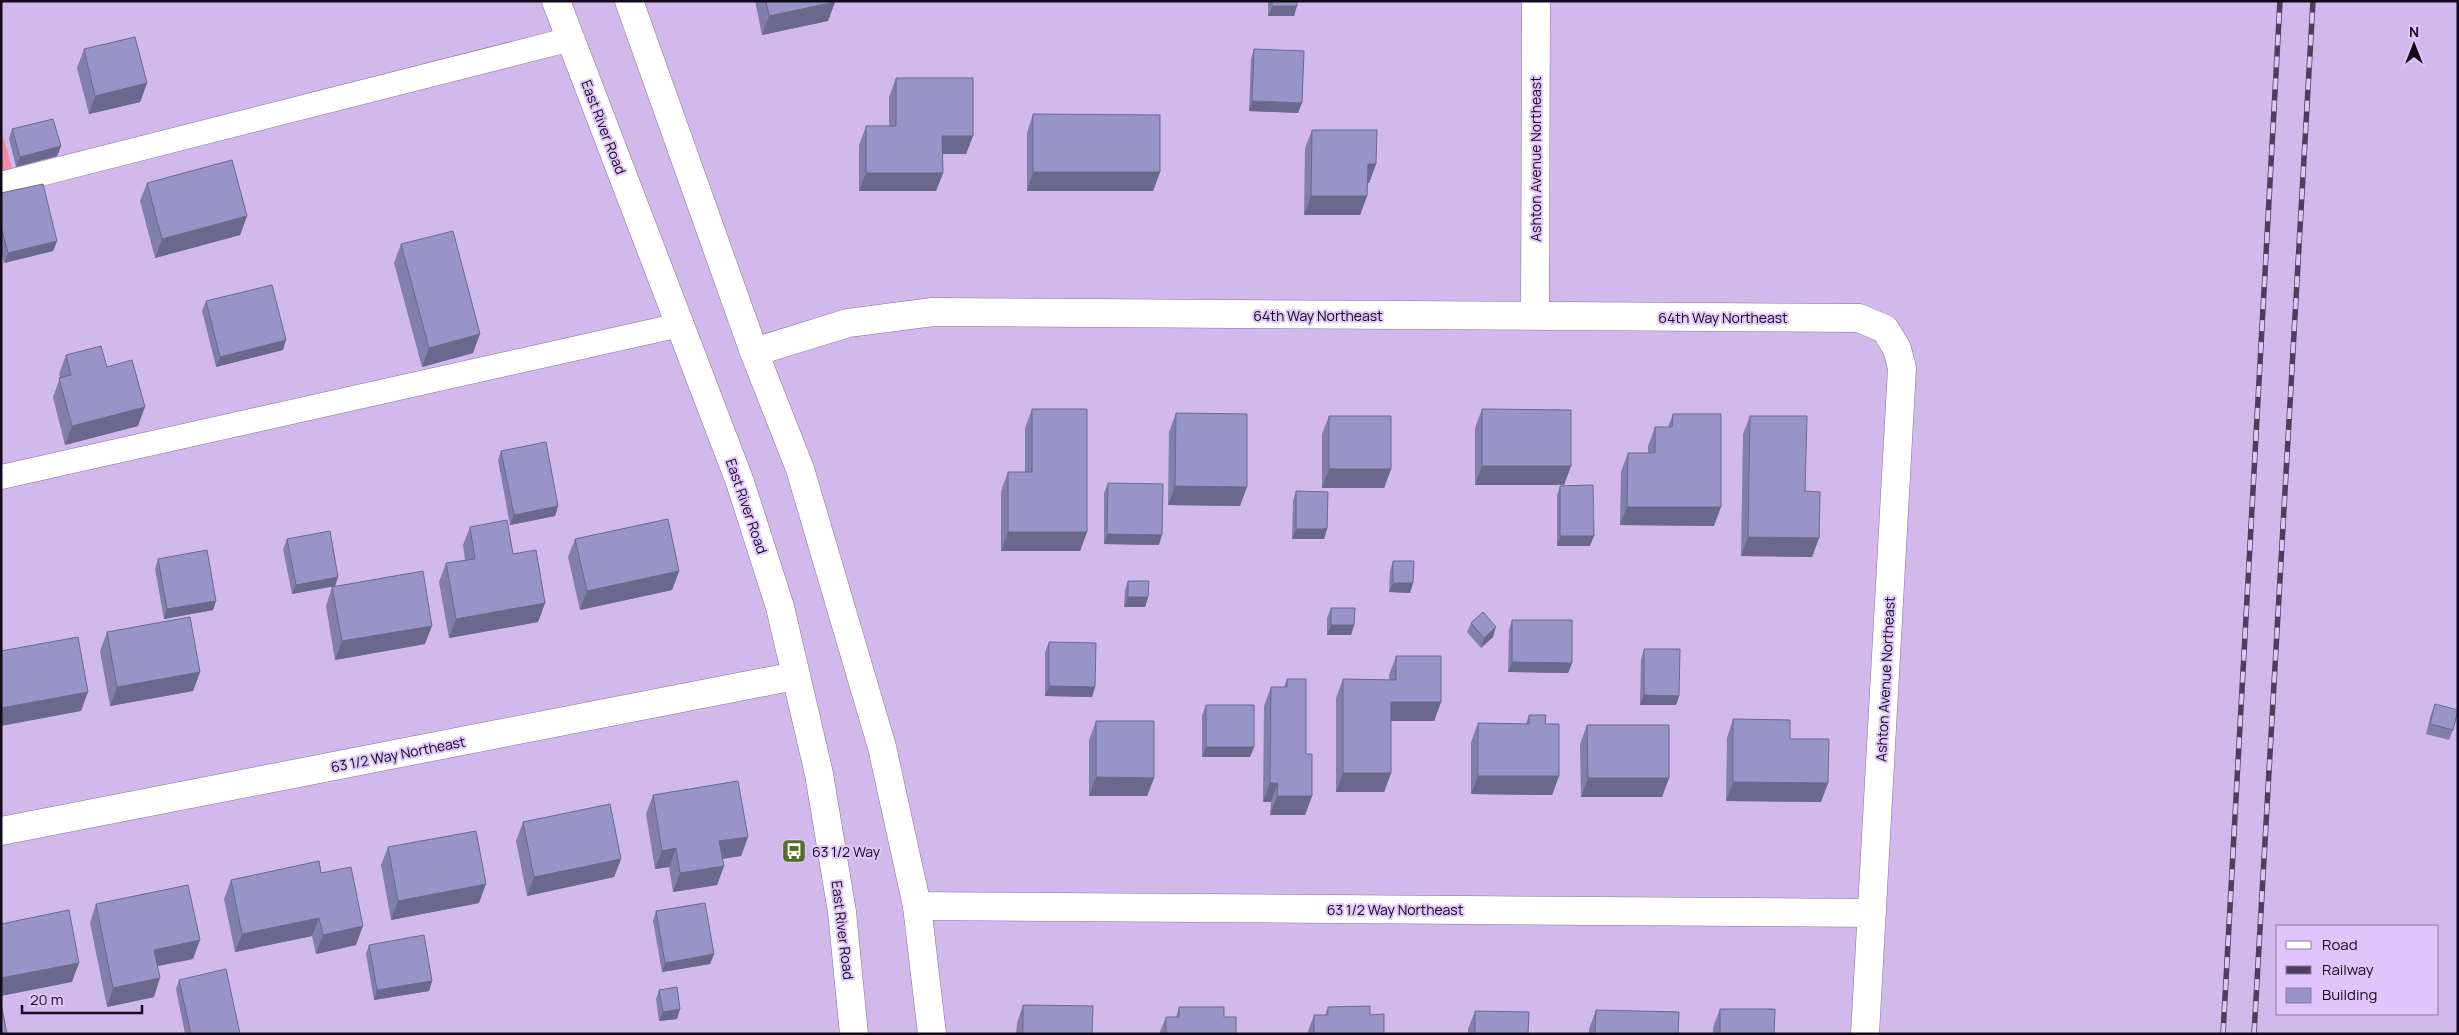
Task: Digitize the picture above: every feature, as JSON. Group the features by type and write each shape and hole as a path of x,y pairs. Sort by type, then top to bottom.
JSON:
{"street":[{"name":"East River Road","path":"556,1 740,482 780,607 819,774 840,902 854,1034"},
{"path":"629,1 754,352 800,469 877,728 917,906 932,1034"},
{"name":"Ashton Avenue Northeast","path":"1535,316 1536,1"},
{"name":"64th Way Northeast","path":"754,352 848,323 933,312 1859,318 1885,329"},
{"name":"Ashton Avenue Northeast","path":"1866,1034 1902,368 1897,349 1885,329"},
{"name":"63 1/2 Way Northeast","path":"1,831 795,676"},
{"name":"63 1/2 Way Northeast","path":"917,906 1872,913"}],"lane":[{"path":"1,184 571,39"},
{"path":"1,477 680,325"}],"shaded area":[{"path":"1,129 15,178 1,181"}],"building":[{"path":"766,1 834,1 835,2 769,16"},
{"path":"1272,1 1297,1 1297,6 1272,6"},
{"path":"135,37 147,83 95,96 84,49"},
{"path":"1254,49 1304,51 1302,103 1252,101"},
{"path":"896,78 973,78 973,136 942,136 943,173 866,173 866,126 896,126"},
{"path":"1033,114 1160,115 1160,172 1033,172"},
{"path":"53,119 61,146 20,157 12,129"},
{"path":"1312,130 1377,130 1376,164 1368,164 1367,196 1311,196"},
{"path":"232,160 247,216 162,239 147,183"},
{"path":"43,184 57,241 8,253 1,227 1,193"},
{"path":"453,231 480,334 429,348 401,244"},
{"path":"272,285 286,340 220,357 206,301"},
{"path":"101,346 107,367 132,360 145,407 72,426 59,378 71,375 66,355"},
{"path":"1032,409 1087,409 1087,532 1008,532 1008,472 1032,472"},
{"path":"1482,409 1571,410 1571,466 1482,466"},
{"path":"1176,413 1247,414 1247,487 1175,486"},
{"path":"1673,414 1721,414 1721,507 1627,507 1628,453 1655,453 1655,427 1672,427"},
{"path":"1329,416 1391,416 1391,469 1329,469"},
{"path":"1750,416 1807,416 1805,491 1820,492 1819,538 1748,537"},
{"path":"546,442 558,506 514,515 501,451"},
{"path":"1108,483 1163,484 1162,535 1107,534"},
{"path":"1593,485 1594,536 1560,536 1560,486"},
{"path":"1296,491 1328,492 1327,529 1296,529"},
{"path":"668,519 679,571 587,591 575,539"},
{"path":"507,520 513,554 536,550 545,603 456,619 446,563 475,559 470,527"},
{"path":"330,531 338,577 296,585 287,539"},
{"path":"207,550 216,601 167,609 158,559"},
{"path":"1393,561 1414,561 1413,583 1393,583"},
{"path":"423,571 432,626 342,641 332,587"},
{"path":"1128,581 1149,581 1148,597 1128,597"},
{"path":"1331,608 1355,608 1354,625 1331,625"},
{"path":"1483,612 1496,627 1484,638 1471,623"},
{"path":"190,617 200,672 117,687 107,632"},
{"path":"1512,620 1572,620 1572,663 1512,662"},
{"path":"78,637 88,692 1,708 1,651"},
{"path":"1049,642 1096,643 1095,687 1049,686"},
{"path":"1644,649 1680,649 1679,696 1644,695"},
{"path":"1396,656 1441,656 1441,702 1391,702 1391,773 1343,773 1343,679 1396,680"},
{"path":"1287,679 1306,679 1306,754 1312,754 1312,796 1277,796 1278,783 1270,783 1271,687 1287,687"},
{"path":"2435,704 2458,710 2453,730 2430,724"},
{"path":"1206,705 1254,705 1254,747 1206,747"},
{"path":"1529,715 1546,715 1545,724 1559,724 1559,776 1478,776 1478,723 1529,724"},
{"path":"1733,719 1790,720 1790,739 1829,739 1828,783 1733,782"},
{"path":"1096,721 1154,721 1154,778 1096,777"},
{"path":"1587,725 1669,725 1669,778 1588,778"},
{"path":"738,781 748,837 719,841 724,866 680,873 676,848 662,851 653,795"},
{"path":"610,804 621,859 534,877 523,822"},
{"path":"476,831 486,884 398,901 388,847"},
{"path":"319,861 321,873 351,867 363,926 323,935 319,918 242,934 231,880"},
{"path":"188,885 200,940 154,950 160,978 113,988 96,904"},
{"path":"705,903 714,954 665,963 656,911"},
{"path":"69,910 79,963 1,978 1,924"},
{"path":"424,935 432,981 377,990 369,945"},
{"path":"226,969 240,1034 191,1034 179,980"},
{"path":"677,987 680,1009 663,1012 659,990"},
{"path":"1023,1005 1093,1006 1092,1034 1023,1034"},
{"path":"1370,1006 1370,1015 1384,1014 1384,1034 1314,1034 1314,1015 1328,1015 1328,1007"},
{"path":"1179,1007 1224,1007 1224,1017 1236,1017 1236,1034 1166,1034 1166,1017 1179,1017"},
{"path":"2,1008 7,1034 1,1034"},
{"path":"1720,1009 1775,1009 1774,1034 1720,1034"},
{"path":"1596,1010 1679,1012 1678,1034 1595,1034"},
{"path":"1475,1011 1529,1012 1528,1034 1475,1034"}],"railway":[{"path":"2223,1034 2280,1"},
{"path":"2254,1034 2313,1"}],"place":[{"name":"63 1/2 Way","path":"794,851"}]}
